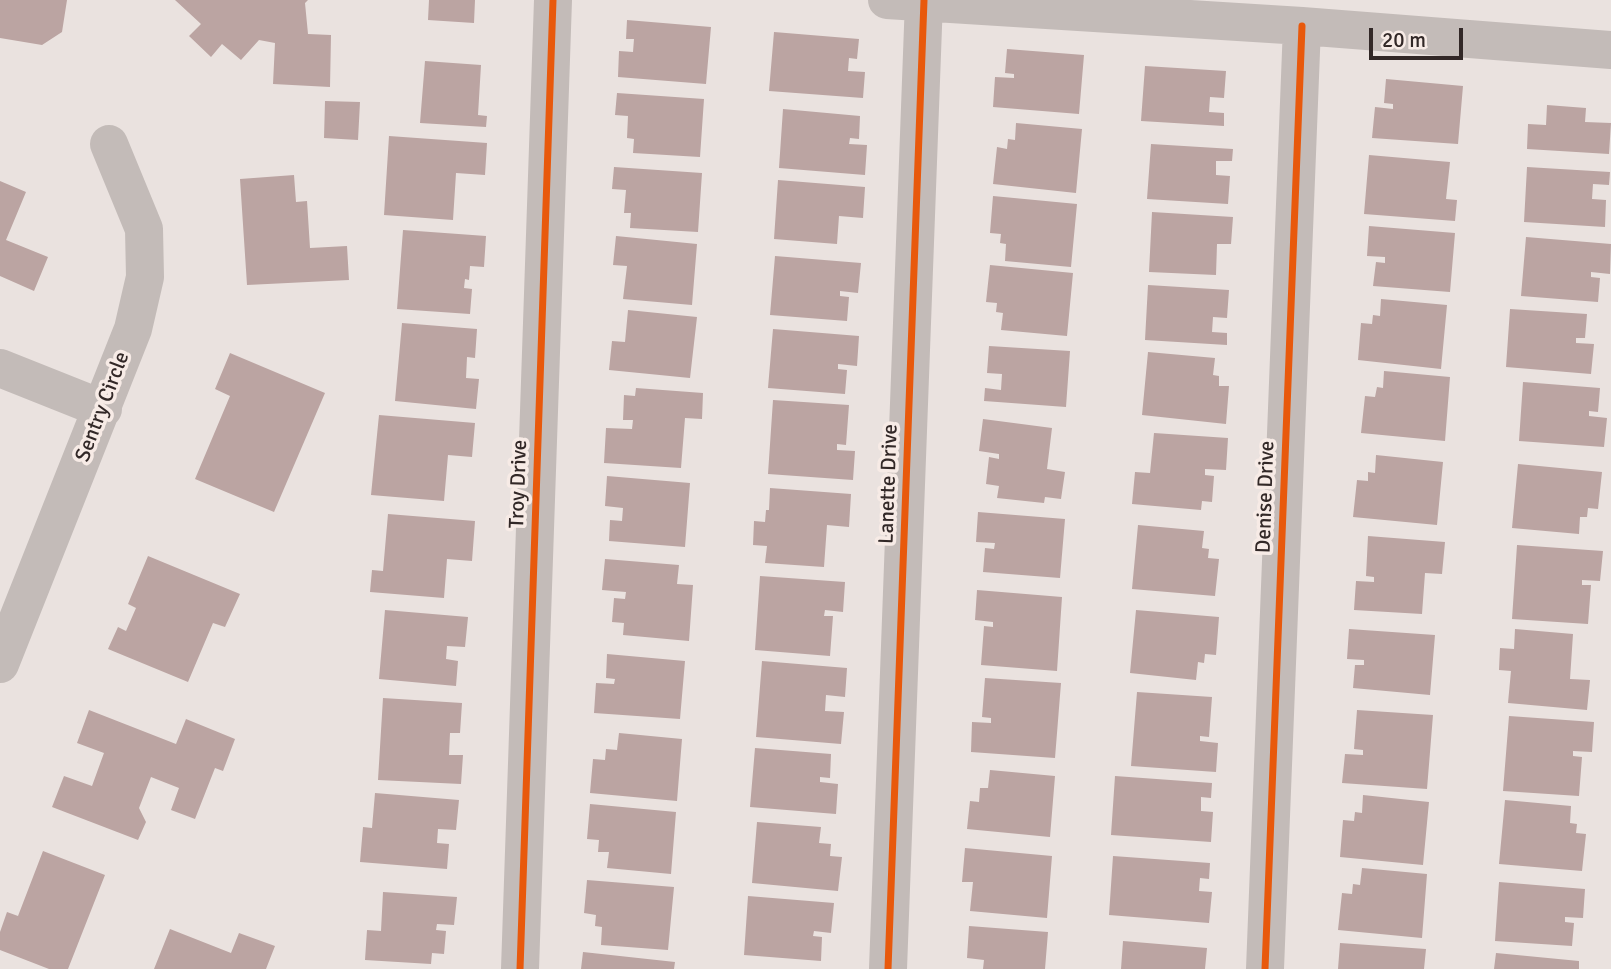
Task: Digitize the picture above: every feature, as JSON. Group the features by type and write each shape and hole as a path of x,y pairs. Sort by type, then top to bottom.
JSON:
{"street":[{"name":"Troy Drive","path":"520,969 553,0"},
{"path":"911,1 1302,26 1611,50"},
{"name":"Lanette Drive","path":"888,969 911,1"},
{"name":"Denise Drive","path":"1265,969 1302,26"},
{"name":"Sentry Circle","path":"0,664 133,329 145,277 144,229 109,144"},
{"path":"0,368 103,409"}],"building":[{"path":"0,0 67,0 62,32 42,45 0,38"},
{"path":"175,0 308,0 305,3 308,34 331,35 330,87 273,84 275,43 259,40 241,60 222,44 211,57 189,36 201,24"},
{"path":"429,0 475,0 474,23 428,20"},
{"path":"627,20 711,27 706,84 618,77 619,51 633,52 634,39 626,39"},
{"path":"774,32 859,39 857,59 849,58 848,71 865,72 863,98 769,91"},
{"path":"1007,49 1084,55 1079,114 993,107 995,77 1014,78 1014,74 1005,73"},
{"path":"425,61 481,65 478,115 487,116 486,127 420,123"},
{"path":"1145,66 1226,71 1224,98 1210,97 1209,112 1224,113 1224,126 1141,121"},
{"path":"1386,79 1463,86 1458,144 1372,138 1375,107 1393,109 1393,104 1384,103"},
{"path":"617,93 704,99 700,157 633,153 634,139 627,138 628,116 615,115"},
{"path":"325,101 360,102 358,140 324,138"},
{"path":"1547,105 1586,108 1585,122 1611,123 1609,154 1527,149 1528,124 1546,125"},
{"path":"783,109 860,116 859,139 850,138 849,144 867,145 865,175 779,168"},
{"path":"1016,123 1082,129 1076,193 993,184 997,147 1007,149 1008,139 1015,140"},
{"path":"389,136 487,143 485,175 456,173 453,220 384,215"},
{"path":"1151,144 1233,149 1232,161 1216,161 1216,175 1230,176 1228,204 1147,199"},
{"path":"1369,155 1450,162 1446,199 1457,200 1455,221 1364,214"},
{"path":"614,167 702,173 698,232 630,228 631,213 624,213 626,190 612,189"},
{"path":"1527,167 1610,172 1609,185 1593,184 1592,199 1606,200 1605,227 1524,222"},
{"path":"294,175 296,202 307,201 310,248 347,246 349,280 247,285 240,179"},
{"path":"778,180 865,187 863,218 839,216 837,244 774,239"},
{"path":"0,181 26,192 6,240 48,257 34,291 0,276"},
{"path":"993,196 1077,204 1071,267 1005,261 1006,244 1000,243 1001,234 990,233"},
{"path":"1152,212 1233,217 1231,244 1217,244 1216,275 1149,272"},
{"path":"1369,226 1455,233 1450,292 1373,286 1376,262 1385,263 1385,257 1367,256"},
{"path":"403,230 486,236 484,267 470,266 469,280 465,279 464,288 472,289 470,314 397,309"},
{"path":"616,236 697,244 692,305 623,299 627,266 613,265"},
{"path":"1526,237 1611,244 1610,274 1591,272 1591,277 1600,278 1598,302 1521,296"},
{"path":"775,256 861,263 858,293 840,291 840,296 849,297 847,321 770,315"},
{"path":"990,265 1073,273 1067,336 1001,330 1003,313 996,312 997,303 986,302"},
{"path":"1148,285 1229,290 1227,318 1213,317 1212,332 1227,333 1227,345 1145,340"},
{"path":"1381,299 1447,305 1441,369 1358,360 1361,323 1372,324 1373,315 1380,316"},
{"path":"1510,309 1587,314 1585,338 1576,338 1576,343 1594,344 1591,374 1506,367"},
{"path":"628,310 697,317 690,378 609,370 612,341 625,342"},
{"path":"402,323 477,329 475,358 467,357 466,378 479,379 476,409 395,401"},
{"path":"773,329 859,336 857,366 838,364 838,369 847,370 845,394 768,388"},
{"path":"989,346 1070,351 1066,407 984,401 985,388 1001,390 1002,374 987,373"},
{"path":"1148,352 1215,358 1213,375 1219,376 1219,386 1229,386 1226,424 1142,415"},
{"path":"230,353 325,393 274,512 195,479 230,396 215,389"},
{"path":"1384,371 1450,377 1445,441 1361,433 1365,396 1375,397 1377,387 1383,388"},
{"path":"1523,382 1600,388 1598,412 1589,411 1589,416 1607,418 1604,447 1519,441"},
{"path":"636,388 703,393 702,419 685,418 681,468 604,463 606,428 632,429 633,420 623,420 624,395 635,396"},
{"path":"773,400 849,405 846,445 837,444 837,450 855,451 853,480 768,474"},
{"path":"379,415 475,423 472,457 448,455 444,501 371,495"},
{"path":"983,419 1052,428 1047,469 1065,472 1061,499 1045,497 1044,503 997,498 999,486 986,484 989,457 999,459 999,454 979,451"},
{"path":"1154,433 1228,438 1226,470 1205,469 1205,475 1214,476 1212,502 1202,501 1201,510 1132,504 1135,472 1150,473"},
{"path":"1376,455 1443,462 1437,525 1353,517 1357,480 1368,481 1368,472 1375,473"},
{"path":"1518,464 1602,472 1598,509 1588,508 1587,517 1580,517 1579,534 1512,528"},
{"path":"607,476 690,483 685,547 609,541 610,520 622,521 623,508 605,506"},
{"path":"770,488 851,494 849,527 827,525 824,567 765,563 767,546 753,545 754,521 765,522 766,510 769,510"},
{"path":"978,512 1065,519 1060,578 983,572 985,548 994,549 995,543 976,542"},
{"path":"388,514 475,521 472,561 447,559 444,598 370,592 372,570 383,571"},
{"path":"1138,525 1204,531 1202,548 1209,549 1208,558 1219,559 1215,596 1132,589"},
{"path":"1368,536 1445,542 1442,574 1425,573 1422,614 1354,610 1356,581 1374,582 1374,577 1366,576"},
{"path":"1517,545 1603,551 1600,581 1582,580 1582,585 1591,585 1588,624 1512,619"},
{"path":"148,556 240,594 225,627 213,623 188,682 108,649 118,627 126,631 136,608 128,604"},
{"path":"605,559 679,565 677,584 693,585 689,641 623,635 624,623 612,622 614,598 625,599 626,592 602,590"},
{"path":"760,576 845,582 843,612 825,610 824,616 833,616 830,656 755,650"},
{"path":"977,590 1062,597 1057,671 981,665 984,626 993,627 993,622 975,620"},
{"path":"385,610 468,617 465,647 447,646 446,659 458,661 456,686 379,679"},
{"path":"1136,610 1219,617 1216,655 1205,654 1204,663 1198,662 1196,680 1130,673"},
{"path":"1349,629 1435,635 1430,695 1353,688 1355,665 1364,665 1364,660 1347,659"},
{"path":"1515,629 1573,634 1570,679 1590,680 1587,710 1508,703 1511,671 1499,670 1500,648 1514,649"},
{"path":"607,654 685,661 680,719 594,713 596,683 614,684 615,679 606,678"},
{"path":"762,661 847,668 845,697 826,695 825,711 844,712 841,744 756,737"},
{"path":"985,678 1061,683 1055,758 971,752 972,722 991,723 991,718 982,717"},
{"path":"1137,692 1212,697 1209,737 1200,736 1200,741 1218,743 1216,772 1131,766"},
{"path":"383,698 462,703 460,733 450,733 449,755 463,755 461,784 378,780"},
{"path":"89,710 176,744 186,719 235,739 223,771 215,768 195,819 171,810 179,788 151,777 139,808 146,822 138,840 52,807 64,776 92,786 104,753 77,743"},
{"path":"1357,710 1433,715 1427,789 1342,783 1345,754 1363,755 1363,750 1354,749"},
{"path":"1509,716 1594,722 1592,752 1573,751 1573,756 1582,757 1579,796 1503,791"},
{"path":"619,733 682,739 677,801 590,793 593,759 605,760 606,749 617,750"},
{"path":"755,748 831,754 830,778 820,777 820,782 838,784 836,814 750,807"},
{"path":"990,770 1055,776 1050,837 967,829 970,801 979,802 980,788 988,788"},
{"path":"1115,776 1212,783 1211,798 1201,797 1201,811 1213,812 1211,842 1111,835"},
{"path":"375,793 459,800 456,830 438,829 437,843 449,844 447,869 360,862 363,827 372,828"},
{"path":"1363,795 1429,802 1423,865 1340,857 1343,820 1354,821 1355,812 1362,813"},
{"path":"1505,800 1571,806 1570,823 1577,824 1576,833 1586,834 1582,871 1499,864"},
{"path":"590,804 676,812 671,874 607,868 609,852 598,852 599,840 587,839"},
{"path":"757,822 821,827 819,843 831,844 830,856 842,857 838,891 752,883"},
{"path":"965,848 1052,856 1047,918 970,911 973,882 962,882"},
{"path":"43,851 105,875 68,969 49,969 0,950 0,932 7,912 18,916"},
{"path":"1113,856 1210,863 1209,879 1200,878 1199,891 1212,892 1209,923 1109,915"},
{"path":"1362,868 1427,874 1422,938 1338,930 1342,893 1352,894 1353,884 1360,885"},
{"path":"587,880 674,887 668,950 601,945 602,927 595,926 596,915 584,913"},
{"path":"1499,882 1585,889 1583,918 1565,917 1565,922 1574,923 1572,946 1495,941"},
{"path":"383,892 457,897 454,925 437,924 436,930 446,931 444,954 432,953 431,964 365,960 367,930 381,931"},
{"path":"748,896 834,903 831,933 814,931 813,936 822,937 821,961 744,955"},
{"path":"969,926 1048,932 1045,969 983,969 984,960 967,958"},
{"path":"170,929 231,953 239,933 275,946 266,969 154,969"},
{"path":"1123,941 1207,948 1205,969 1121,969"},
{"path":"1340,943 1426,949 1424,969 1338,969"},
{"path":"583,952 675,962 674,969 581,969"},
{"path":"1496,953 1579,961 1579,969 1494,969"}],"cycle path":[{"path":"520,969 553,0"},
{"path":"888,969 924,0"},
{"path":"1265,969 1302,26"}]}
